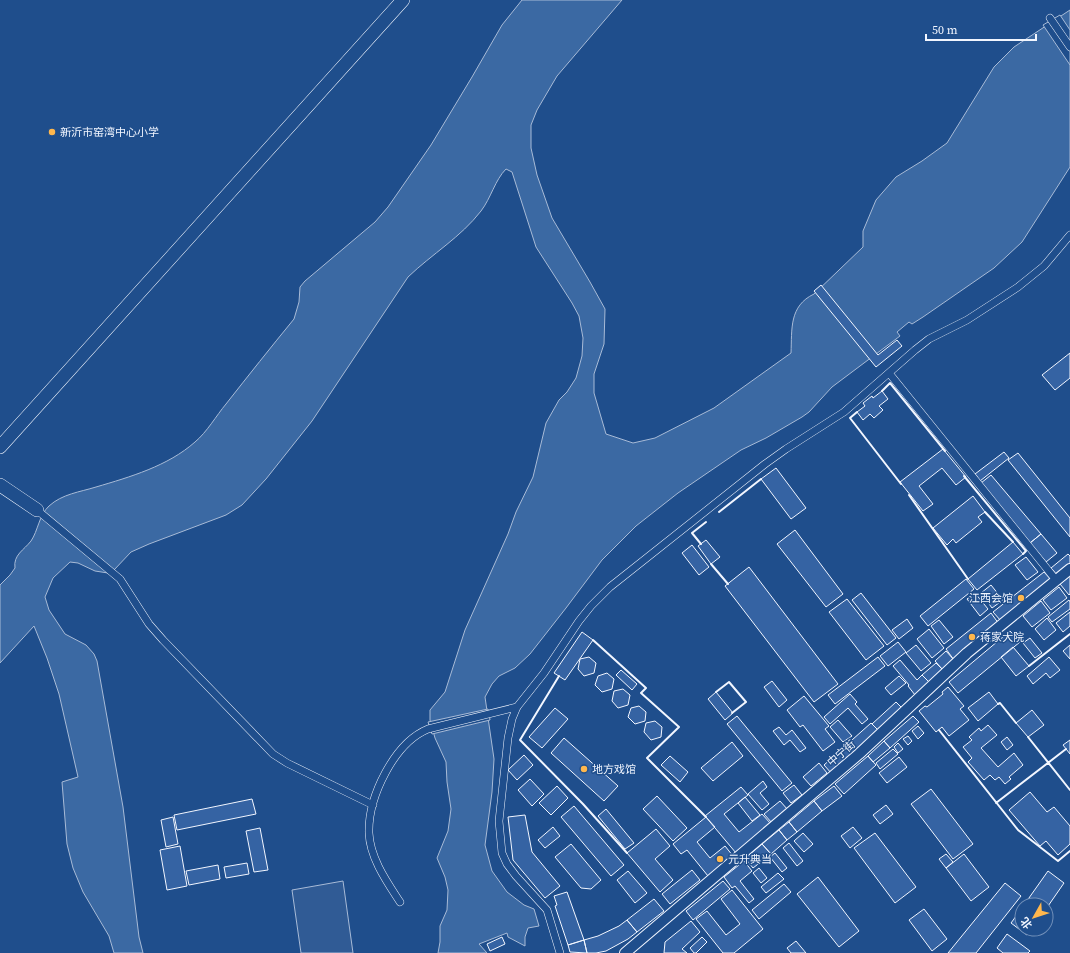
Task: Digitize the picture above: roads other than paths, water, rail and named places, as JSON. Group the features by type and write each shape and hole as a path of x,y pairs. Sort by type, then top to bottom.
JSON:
{"street":[{"path":"0,447 403,0"},
{"path":"0,485 37,510"},
{"name":"中宁街","path":"626,953 859,754 967,653 1070,568"}],"lane":[{"path":"1050,18 1070,47"},
{"path":"560,953 547,910 516,876 507,864 502,853 499,821 508,738 512,719 517,707 544,673 579,620 610,587 765,464 844,412 929,339 967,320 1018,287 1044,266 1070,235"},
{"path":"888,373 1056,580"},
{"path":"37,510 120,579 149,624 273,754 288,763 373,805"},
{"path":"400,902 383,874 373,852 370,833 373,805 379,787 397,754 410,740 428,729 517,707"}],"place":[{"name":"新沂市窑湾中心小学","path":"52,132"},
{"name":"江西会馆","path":"1021,598"},
{"name":"蒋家大院","path":"972,637"},
{"name":"地方戏馆","path":"584,769"},
{"name":"元升典当","path":"720,859"}]}
